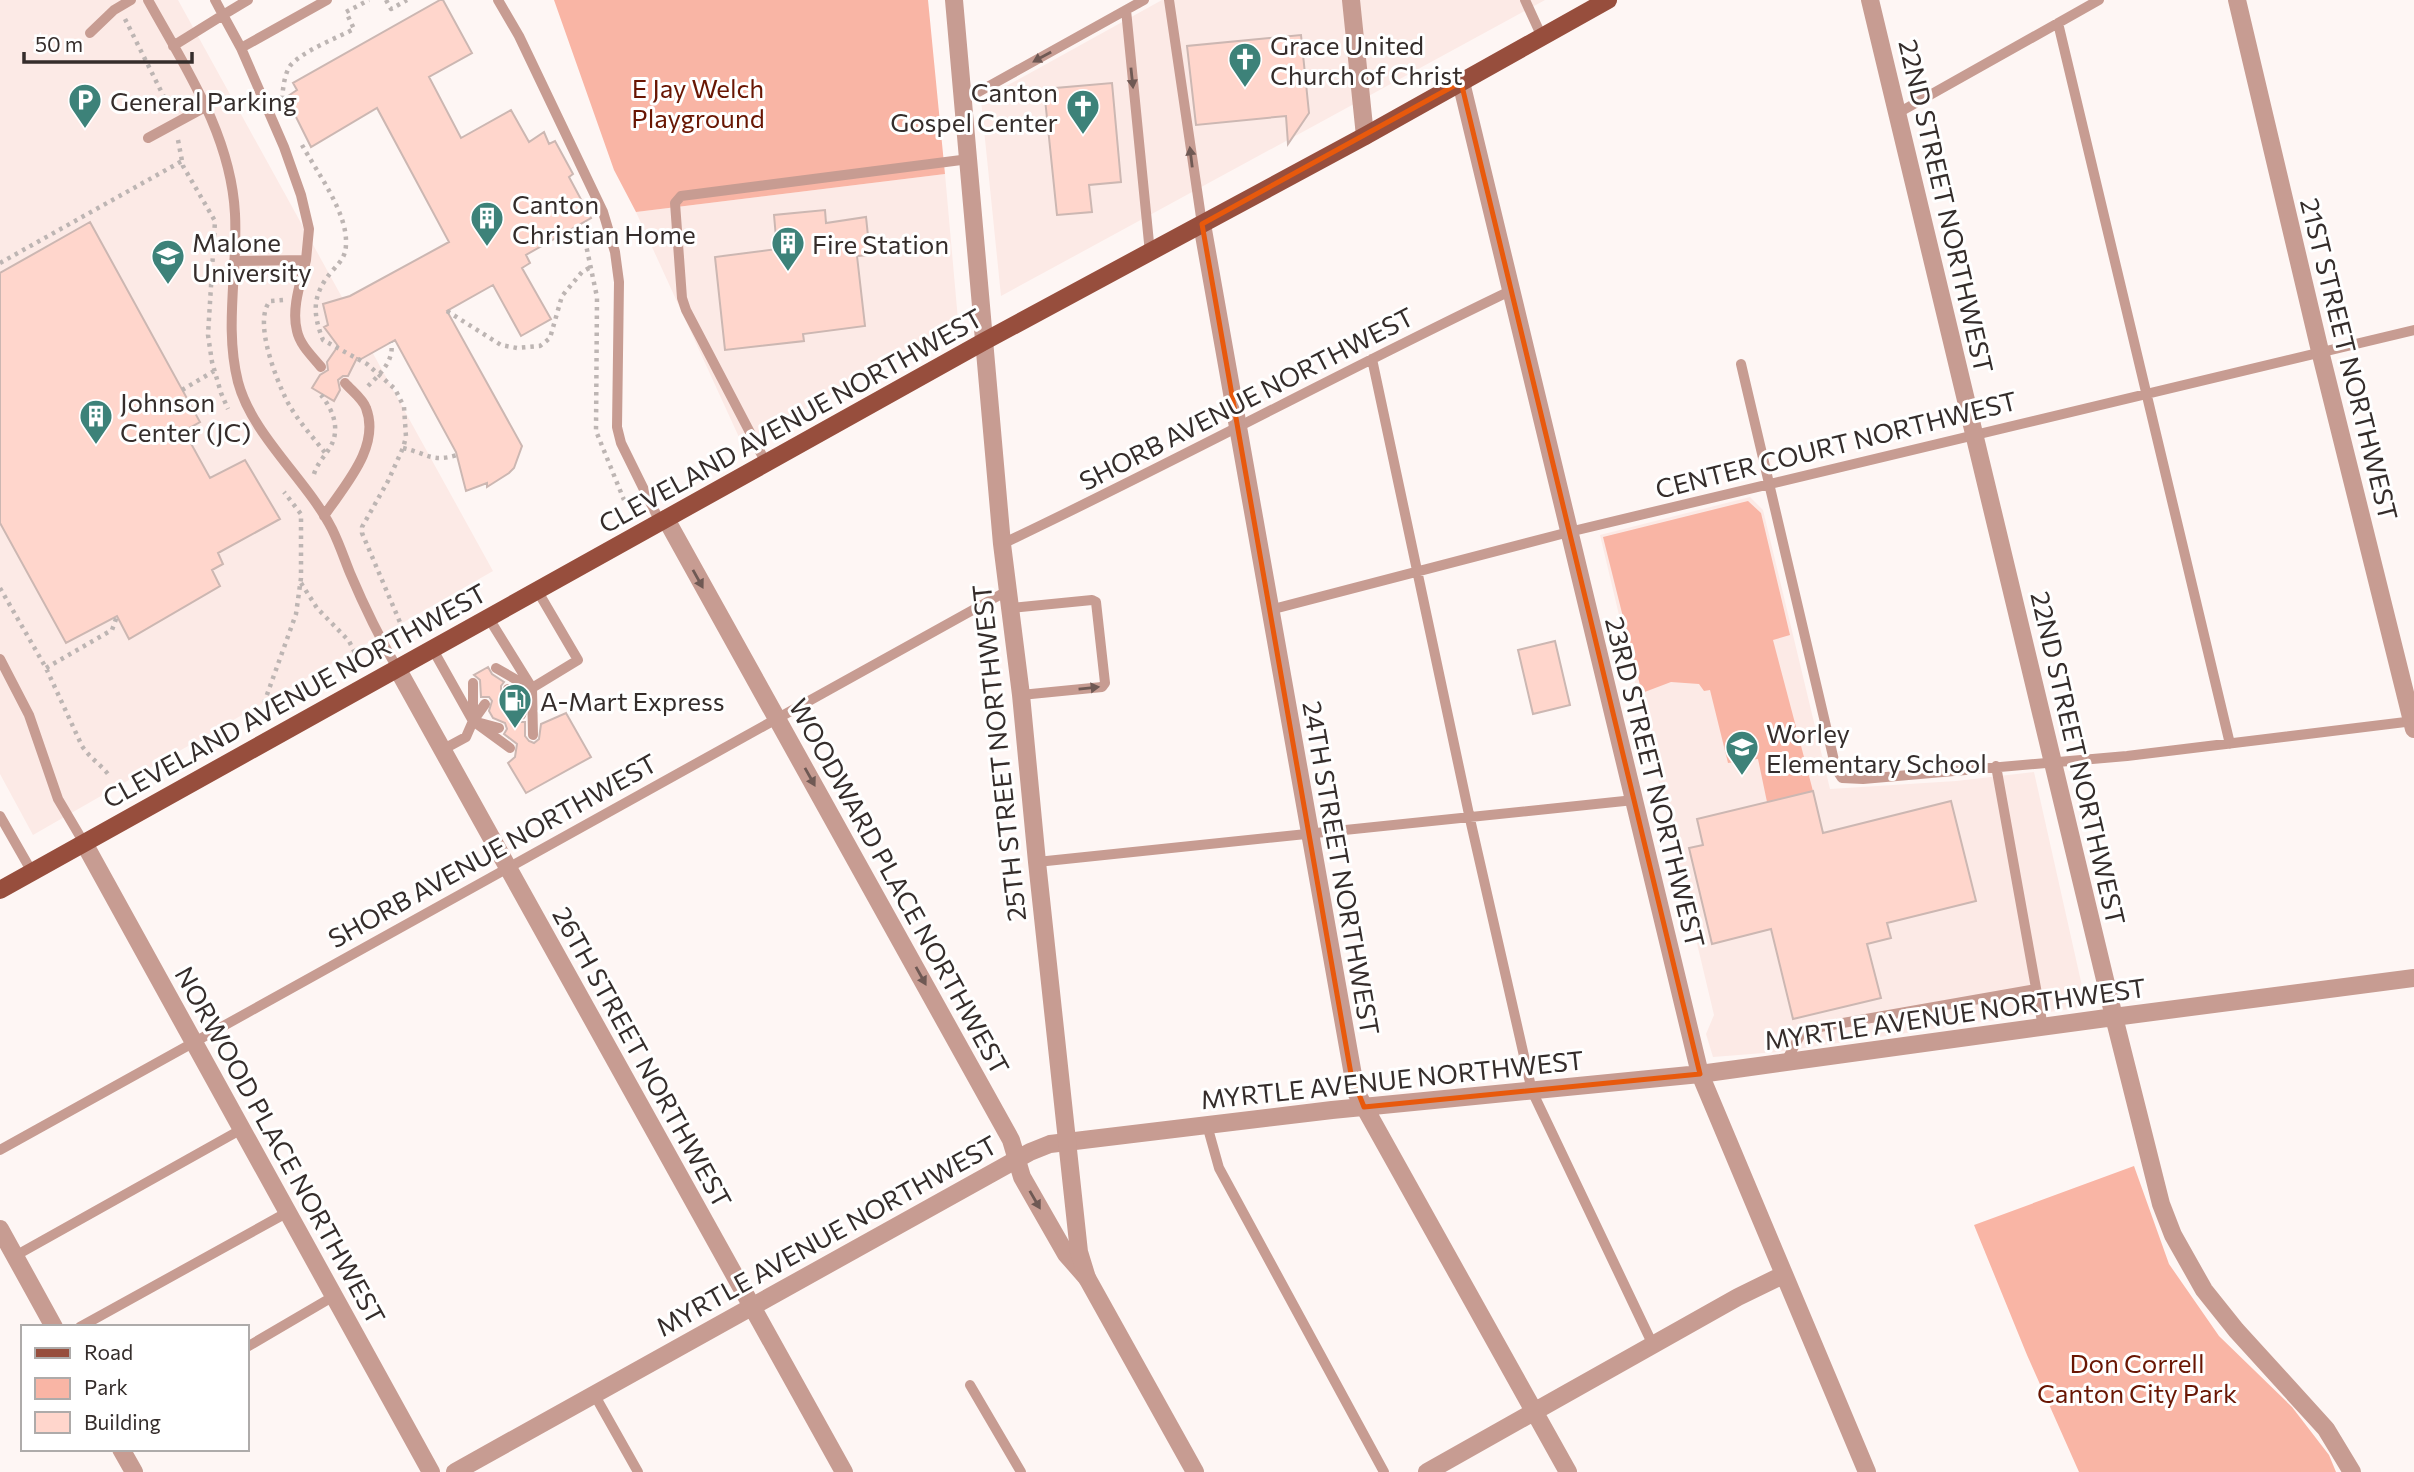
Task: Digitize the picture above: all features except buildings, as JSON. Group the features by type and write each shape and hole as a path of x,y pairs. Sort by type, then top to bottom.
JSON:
{"main road":[{"name":"CLEVELAND AVENUE NORTHWEST","path":"0,890 983,342 1608,0"}],"street":[{"name":"25TH STREET NORTHWEST","path":"954,0 1002,544 1021,695 1079,1252 1087,1278 1195,1472"},
{"path":"1351,0 1365,135"},
{"name":"22ND STREET NORTHWEST","path":"1870,0 2161,1204 2178,1245 2204,1290 2236,1330 2326,1429 2352,1472"},
{"name":"21ST STREET NORTHWEST","path":"2237,0 2320,351 2413,724"},
{"name":"23RD STREET NORTHWEST","path":"1461,82 1700,1074 1867,1472"},
{"name":"24TH STREET NORTHWEST","path":"1202,224 1356,1092 1568,1472"},
{"name":"WOODWARD PLACE NORTHWEST","path":"663,520 1011,1140 1022,1177 1066,1255 1087,1278"},
{"name":"26TH STREET NORTHWEST","path":"397,668 844,1472"},
{"name":"NORWOOD PLACE NORTHWEST","path":"84,843 432,1472"},
{"name":"MYRTLE AVENUE NORTHWEST","path":"455,1472 1040,1147 1364,1107 1700,1074 2414,978"},
{"path":"0,1228 53,1325"},
{"path":"1427,1472 1738,1297 1783,1275"},
{"path":"122,1451 134,1472"}],"lane":[{"path":"90,33 114,10 131,0"},
{"path":"148,0 207,106 229,174 235,211 231,328 233,359 239,386 254,418 309,490 332,529 377,633 397,668"},
{"path":"215,0 241,48 301,195 309,229 297,302 296,330 303,346 321,367"},
{"path":"173,46 248,0"},
{"path":"241,48 327,0"},
{"path":"498,0 519,36 603,212 615,252 619,282 617,427 621,443 663,520"},
{"path":"964,100 1144,0"},
{"path":"1169,0 1202,224"},
{"path":"1525,0 1542,37"},
{"path":"1898,113 2099,0"},
{"path":"1126,10 1150,253"},
{"path":"2058,23 2230,744"},
{"path":"148,138 207,106"},
{"path":"766,463 686,310 682,298 675,203 681,196 969,159"},
{"path":"235,261 306,260"},
{"name":"SHORB AVENUE NORTHWEST","path":"1002,544 1510,291"},
{"name":"CENTER COURT NORTHWEST","path":"1270,610 1569,532 2414,330"},
{"path":"1372,359 1470,818 1532,1091 1653,1345"},
{"path":"1741,364 1836,769 1842,778 1863,779 2127,756 2413,724"},
{"path":"324,516 358,466 368,444 370,424 366,405 345,383"},
{"path":"508,689 532,688 578,660 537,590"},
{"path":"1009,600 1096,602 1105,683 1102,687 1021,695"},
{"name":"SHORB AVENUE NORTHWEST","path":"0,1150 777,719 1009,600"},
{"path":"488,617 532,688 533,735"},
{"path":"432,648 473,721 510,748"},
{"path":"0,659 29,715 58,799 84,843"},
{"path":"496,668 532,688"},
{"path":"473,683 473,721"},
{"path":"522,715 532,688"},
{"path":"442,750 466,737 485,704"},
{"path":"473,721 499,728"},
{"path":"1996,766 2043,1027"},
{"path":"1037,862 1634,800"},
{"path":"0,816 32,872"},
{"path":"1785,1063 1803,1030 2036,989"},
{"path":"1207,1125 1219,1168 1384,1472"},
{"path":"15,1256 242,1129"},
{"path":"84,1325 288,1212"},
{"path":"248,1346 334,1296"},
{"path":"970,1385 1021,1472"},
{"path":"594,1394 638,1472"}],"path":[{"path":"287,110 282,99 289,67 299,58 354,29 346,12 369,0"},
{"path":"386,0 391,9 407,0"},
{"path":"302,144 338,209 346,242 344,259 320,288 315,319 323,340 367,364 395,389 404,407 406,437 403,448 362,527 362,533 402,627"},
{"path":"0,264 182,161"},
{"path":"575,226 586,245 597,297 596,431 624,500"},
{"path":"447,311 501,345 517,348 540,346 550,338 562,296 582,272 591,267"},
{"path":"317,304 270,301 264,315 270,356 287,401 326,454"},
{"path":"358,397 387,364 393,350 391,342"},
{"path":"183,390 214,371"},
{"path":"301,514 316,468 332,445 337,428 321,395"},
{"path":"403,448 433,459 442,460 457,455"},
{"path":"300,582 317,608 344,635 355,653"},
{"path":"0,588 46,668 82,746 108,774"},
{"path":"46,668 112,631 117,616"}],"highlighted area":[{"path":"1461,82 1700,1074 1364,1107 1351,1074 1202,224"}],"shaded area":[{"name":"Malone University","path":"0,0 178,0 493,571 33,835 0,774"},
{"path":"1162,0 1545,0 1001,296 981,100"},
{"path":"945,174 958,320 743,446 636,212"},
{"name":"Worley Elementary School","path":"1750,497 1763,510 1830,789 1956,781 2034,772 2084,995 2077,1008 1777,1052 1713,1057 1706,1034 1714,1015 1600,535"}],"green space":[{"name":"E Jay Welch Playground","path":"554,0 928,0 945,174 636,212 614,170"},
{"path":"1748,501 1761,513 1790,635 1773,640 1813,791 1767,802 1758,759 1728,763 1710,690 1704,691 1699,684 1671,682 1642,693 1603,537"},
{"name":"Don Correll Canton City Park","path":"2134,1166 2169,1264 2219,1336 2292,1407 2329,1455 2336,1472 2079,1472 1974,1225"}],"place":[{"name":"Grace United Church of Christ","path":"1245,89"},
{"name":"General Parking","path":"85,130"},
{"name":"Canton Gospel Center","path":"1083,136"},
{"name":"Canton Christian Home","path":"487,248"},
{"name":"Fire Station","path":"788,273"},
{"name":"Malone University","path":"168,286"},
{"name":"Johnson Center (JC)","path":"96,446"},
{"name":"A-Mart Express","path":"515,730"},
{"name":"Worley Elementary School","path":"1742,777"}]}
